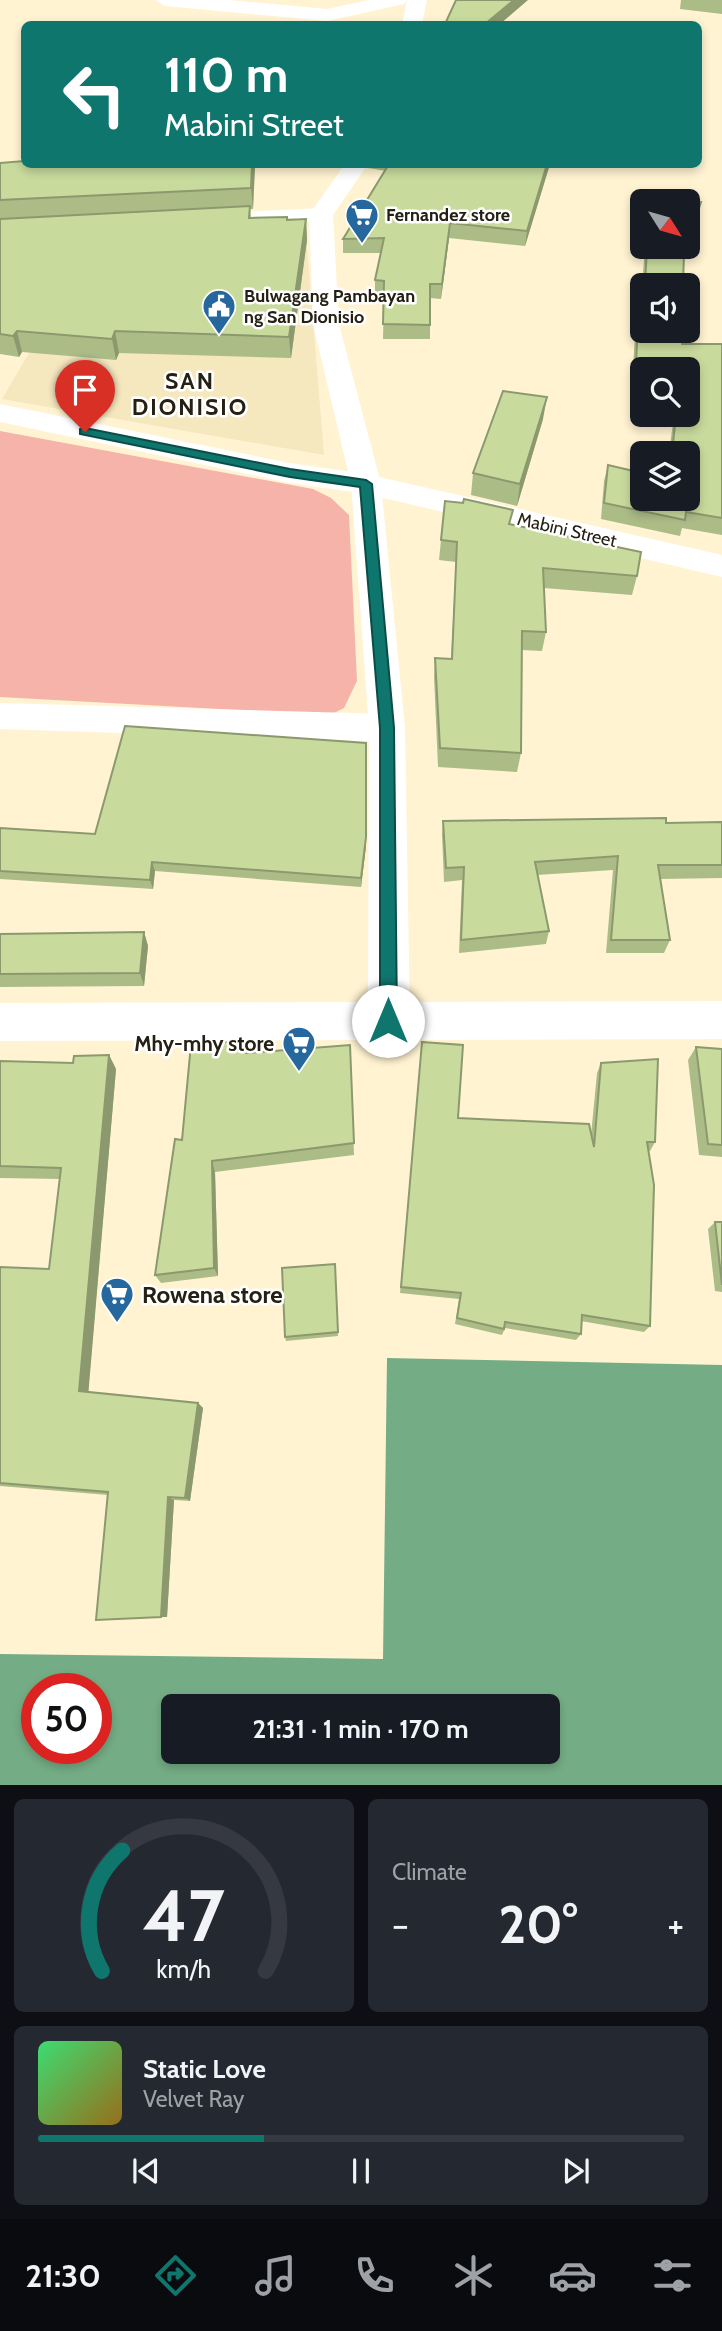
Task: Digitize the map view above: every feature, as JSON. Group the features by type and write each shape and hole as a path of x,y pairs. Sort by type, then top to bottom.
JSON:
{"street":[{"path":"165,0 327,15 351,21"},
{"path":"327,15 397,0"},
{"path":"413,21 417,0"},
{"path":"354,168 321,215 326,324 366,484 387,728 388,1021"},
{"path":"209,221 321,215"},
{"name":"Mabini Street","path":"0,413 290,473 366,484 722,566"},
{"path":"0,716 387,728"},
{"path":"0,1022 722,1020"}],"shaded area":[{"path":"305,223 324,455 2,399 99,233"},
{"path":"0,431 313,489 331,498 349,515 357,681 344,708 330,715 0,697"},
{"path":"387,1358 722,1365 722,1785 0,1785 0,1654 383,1659"}],"building":[{"path":"456,0 514,0 489,21 446,21"},
{"path":"21,161 21,168 252,168 251,188 0,200 0,163"},
{"path":"387,168 546,168 527,231 450,223 442,284 430,284 430,325 383,324 384,281 375,280 384,238 343,239"},
{"path":"250,206 249,218 306,219 289,337 115,331 112,339 17,331 13,336 0,334 0,219"},
{"path":"646,259 684,259 683,273 646,273"},
{"path":"637,343 722,344 722,518 686,512 685,520 642,511 700,511 700,441 673,441 675,427 700,427 700,357 636,357"},
{"path":"503,391 547,397 520,484 473,473"},
{"path":"608,465 630,470 630,508 604,503"},
{"path":"464,499 513,510 509,524 641,552 637,576 543,568 546,632 522,631 521,753 440,748 435,658 452,659 457,542 441,540 445,501 463,503"},
{"path":"125,726 366,743 366,837 361,878 152,862 150,880 0,871 0,828 95,834"},
{"path":"666,818 666,823 722,822 722,865 658,865 670,940 611,940 618,856 535,862 549,931 461,940 464,867 446,868 443,821"},
{"path":"144,932 140,973 0,974 0,934"},
{"path":"247,1041 246,1053 350,1045 354,1143 212,1161 214,1268 155,1275 175,1139 182,1140 191,1044"},
{"path":"422,1042 463,1045 458,1118 589,1124 594,1147 601,1063 658,1059 655,1142 647,1142 654,1185 650,1326 582,1315 581,1334 505,1322 504,1329 457,1318 461,1293 401,1287"},
{"path":"696,1047 722,1049 722,1145 708,1144"},
{"path":"109,1055 79,1391 198,1403 185,1498 168,1497 161,1617 96,1620 108,1492 0,1483 0,1267 49,1269 61,1168 0,1166 0,1061 73,1063 74,1056"},
{"path":"715,1222 722,1222 722,1285"},
{"path":"335,1264 338,1332 285,1337 282,1268"}],"place":[{"name":"Fernandez store","path":"362,245"},
{"name":"Bulwagang Pambayan ng San Dionisio","path":"219,336"},
{"name":"Mhy-mhy store","path":"299,1073"},
{"name":"Rowena store","path":"117,1324"}],"district":[{"name":"SAN DIONISIO","path":"190,394"}],"route":[{"path":"85,432 290,473 366,484 387,728 388,1021"}]}
